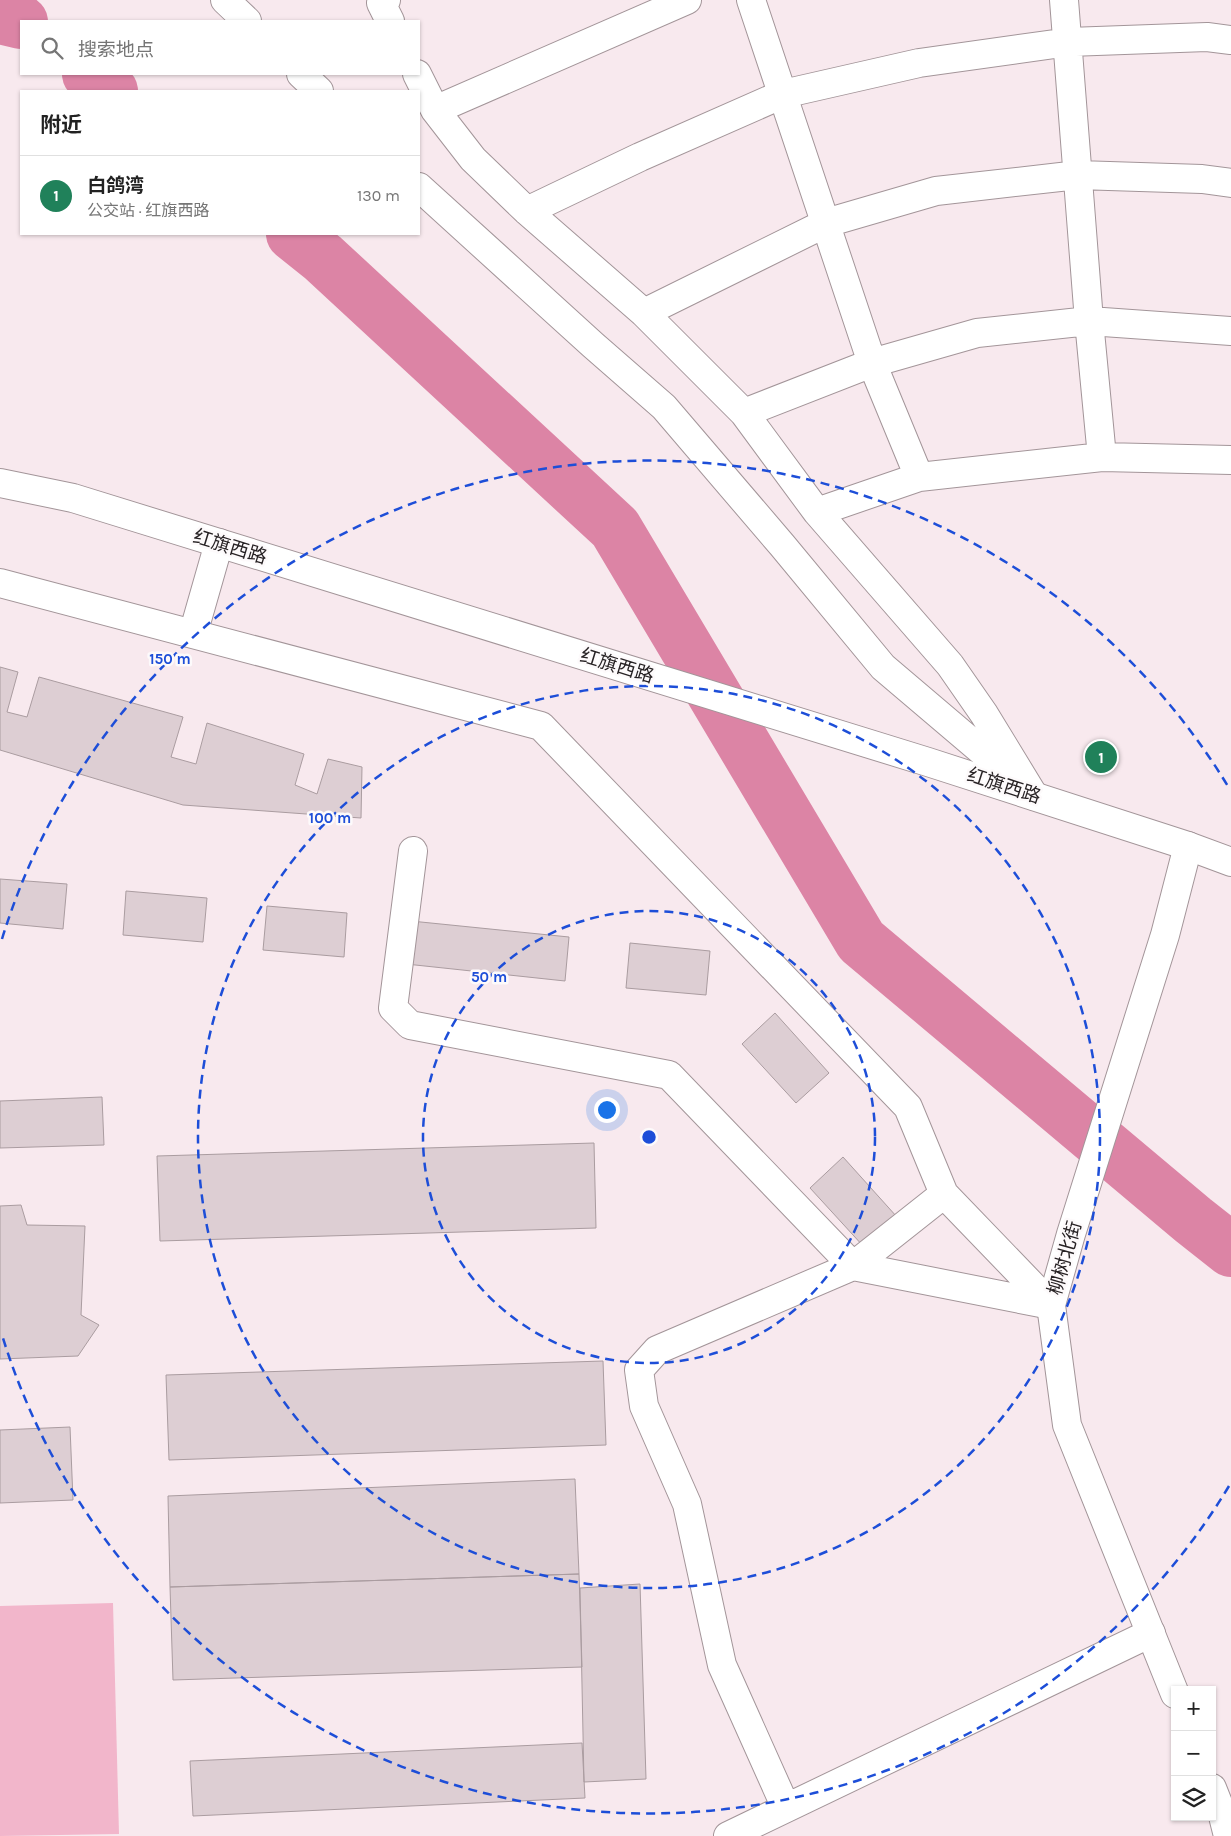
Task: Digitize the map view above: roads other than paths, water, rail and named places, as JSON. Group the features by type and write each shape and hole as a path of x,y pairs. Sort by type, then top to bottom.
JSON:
{"street":[{"path":"225,0 246,20"},
{"path":"386,0 381,3 390,20"},
{"path":"435,110 687,0"},
{"path":"752,0 872,363 918,477"},
{"path":"1064,0 1069,42 1089,321 1102,457"},
{"path":"527,211 640,157 783,94 919,63 1069,42 1207,37 1231,40"},
{"path":"302,75 318,90"},
{"path":"418,75 435,110 473,159 527,211 644,314 744,413 817,512 950,665 984,714 1034,796"},
{"path":"644,314 826,224 936,190 1078,175 1202,179 1231,183"},
{"path":"420,188 664,407 883,667 1034,796"},
{"path":"744,413 872,363 976,334 1089,321 1231,331"},
{"path":"817,512 918,477 1102,457 1231,460"},
{"name":"红旗西路","path":"0,483 73,498 928,762 1188,846 1231,862"},
{"path":"193,634 219,543"},
{"path":"0,583 541,726 908,1107 944,1194 1051,1305"},
{"name":"柳树北街","path":"1172,1686 1067,1425 1051,1305 1071,1234 1165,935 1188,846"},
{"path":"413,851 393,1008 410,1025 669,1075 853,1266 1051,1305"},
{"path":"786,1808 722,1665 687,1504 644,1406 639,1370 657,1350 853,1266 944,1194"},
{"path":"728,1836 1151,1633"},
{"path":"1216,1797 1227,1822"}],"waterway":[{"path":"0,17 20,22"},
{"path":"90,75 110,90"},
{"path":"294,235 323,258 615,528 861,941 1231,1250"}],"place":[{"name":"白鸽湾","path":"1101,757"}]}
